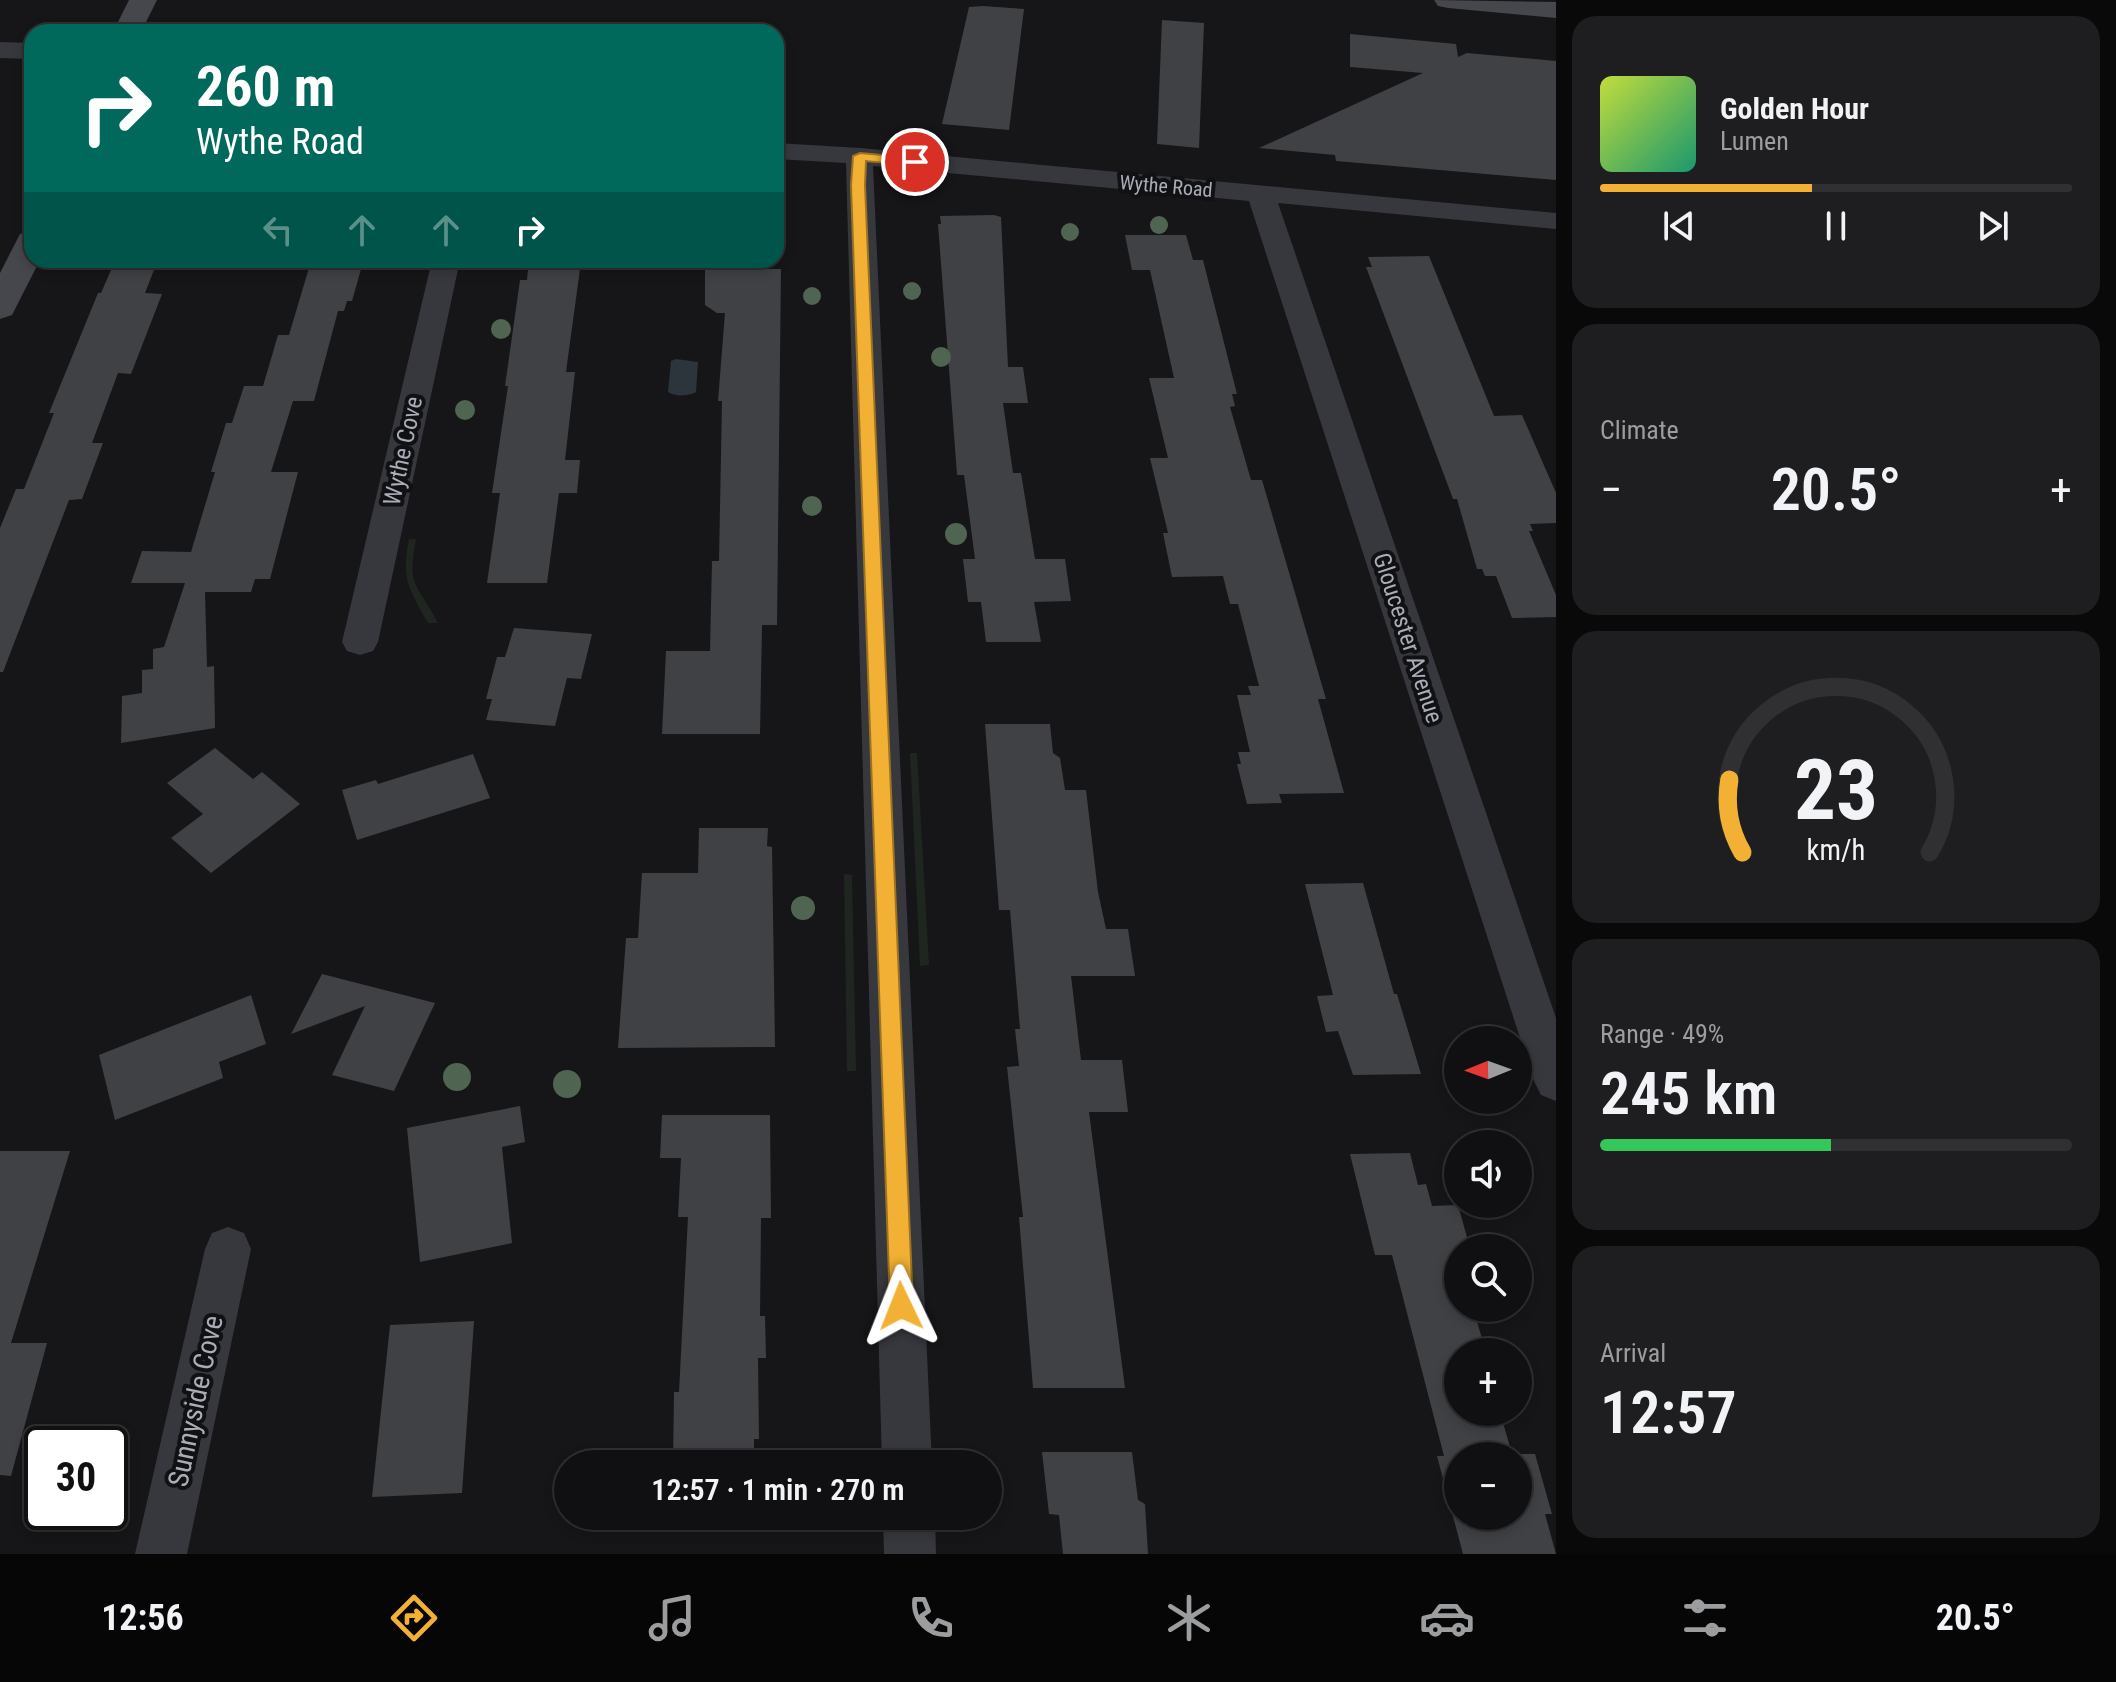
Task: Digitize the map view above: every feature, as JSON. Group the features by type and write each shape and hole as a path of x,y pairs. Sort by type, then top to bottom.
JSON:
{"street":[{"path":"131,24 143,0"},
{"path":"1448,0 1556,10"},
{"path":"0,50 24,51"},
{"name":"Wythe Road","path":"784,151 1556,221"},
{"path":"860,156 858,185 906,1450"},
{"name":"Gloucester Avenue","path":"1261,195 1556,1081"},
{"path":"0,308 24,258"},
{"name":"Wythe Cove","path":"360,642 444,268"},
{"name":"Sunnyside Cove","path":"161,1554 228,1249"},
{"path":"909,1530 910,1554"}],"shaded area":[{"path":"671,361 698,362 696,392 674,395 668,392"},
{"path":"409,539 416,539 413,568 416,586 438,623 428,623 408,584 406,565"},
{"path":"910,753 917,753 929,965 920,966"},
{"path":"844,874 852,875 856,1071 847,1071"}],"building":[{"path":"969,7 1024,9 1009,130 942,124"},
{"path":"1162,20 1204,23 1199,148 1157,144"},
{"path":"1350,34 1456,44 1458,57 1467,53 1556,61 1556,180 1336,161 1335,155 1259,148 1423,73 1350,67"},
{"path":"940,216 1001,217 1008,367 1023,367 1028,403 1003,403 1013,473 1021,473 1035,559 1065,559 1071,601 1034,602 1041,642 986,642 981,602 968,602 963,559 975,559 964,475 957,475 938,224 941,224"},
{"path":"1125,235 1186,235 1193,260 1203,260 1237,394 1232,394 1235,406 1230,407 1251,480 1262,480 1326,699 1318,699 1344,793 1279,794 1282,803 1247,804 1237,764 1241,764 1238,752 1250,752 1237,695 1251,695 1248,686 1259,686 1238,604 1230,604 1223,576 1172,577 1163,533 1168,533 1150,458 1168,458 1149,378 1174,378 1150,270 1132,270"},
{"path":"1429,256 1494,416 1522,415 1556,493 1556,523 1530,524 1533,531 1529,531 1556,595 1556,617 1512,618 1496,576 1485,576 1482,569 1477,569 1457,499 1453,499 1366,267 1372,267 1368,257"},
{"path":"309,268 361,268 352,301 347,301 344,311 338,311 314,401 293,401 271,472 298,472 270,579 255,579 251,592 205,592 207,667 214,666 215,728 121,743 122,696 142,693 142,670 153,669 153,649 164,647 185,583 131,583 142,551 191,552 226,423 232,423 244,386 263,386 278,335 289,335"},
{"path":"528,269 580,269 566,372 575,372 565,460 580,460 577,493 559,493 547,583 487,583 500,493 492,493 508,386 505,386 520,280 527,280"},
{"path":"705,269 781,269 777,625 762,625 760,734 662,734 666,651 710,651 712,561 719,561 722,401 718,401 725,313 717,313 705,305"},
{"path":"111,270 154,270 145,293 162,294 131,374 118,373 92,443 103,443 82,499 69,500 3,672 0,672 0,528 16,489 24,489 54,413 49,413 98,293 101,293"},
{"path":"514,628 592,634 581,679 567,678 555,726 486,720 492,699 486,699 497,657 505,657"},
{"path":"985,724 1050,724 1053,753 1060,758 1065,790 1086,790 1098,892 1106,929 1128,929 1135,976 1071,976 1081,1060 1122,1060 1128,1112 1089,1112 1125,1388 1033,1388 1019,1217 1023,1217 1007,1067 1019,1066 1015,1029 1020,1029 1010,910 999,910"},
{"path":"215,748 253,779 262,772 300,804 211,873 171,838 203,814 167,783"},
{"path":"473,754 490,798 357,840 342,790 376,780 378,784"},
{"path":"699,828 768,828 767,846 772,847 775,1047 618,1048 626,938 638,938 642,873 698,873"},
{"path":"1363,883 1394,994 1397,994 1421,1074 1353,1075 1338,1031 1326,1032 1317,996 1333,995 1305,884"},
{"path":"322,974 435,1003 394,1091 332,1075 365,1006 291,1034"},
{"path":"251,995 266,1044 219,1062 223,1078 115,1120 99,1055"},
{"path":"520,1106 525,1142 502,1147 512,1243 420,1262 407,1128"},
{"path":"662,1115 770,1115 771,1218 761,1218 760,1316 765,1316 766,1358 758,1358 759,1439 754,1439 754,1450 673,1450 674,1392 679,1392 688,1217 678,1217 681,1158 660,1158"},
{"path":"0,1151 70,1151 11,1343 47,1343 11,1476 0,1475"},
{"path":"1410,1153 1418,1185 1426,1184 1432,1206 1444,1206 1444,1218 1462,1218 1466,1234 1444,1234 1444,1322 1477,1322 1482,1338 1444,1338 1444,1426 1504,1426 1509,1442 1444,1442 1444,1456 1392,1255 1375,1255 1350,1154"},
{"path":"474,1321 462,1493 372,1497 390,1325"},
{"path":"1042,1452 1132,1452 1138,1500 1145,1504 1148,1554 1063,1554 1059,1515 1049,1514"},
{"path":"1532,1454 1535,1454 1552,1514 1545,1514 1556,1554 1463,1554 1457,1530 1532,1530"},
{"path":"1437,1456 1444,1456 1444,1482"}],"route":[{"path":"901,1306 858,185 860,156 915,162"}]}
